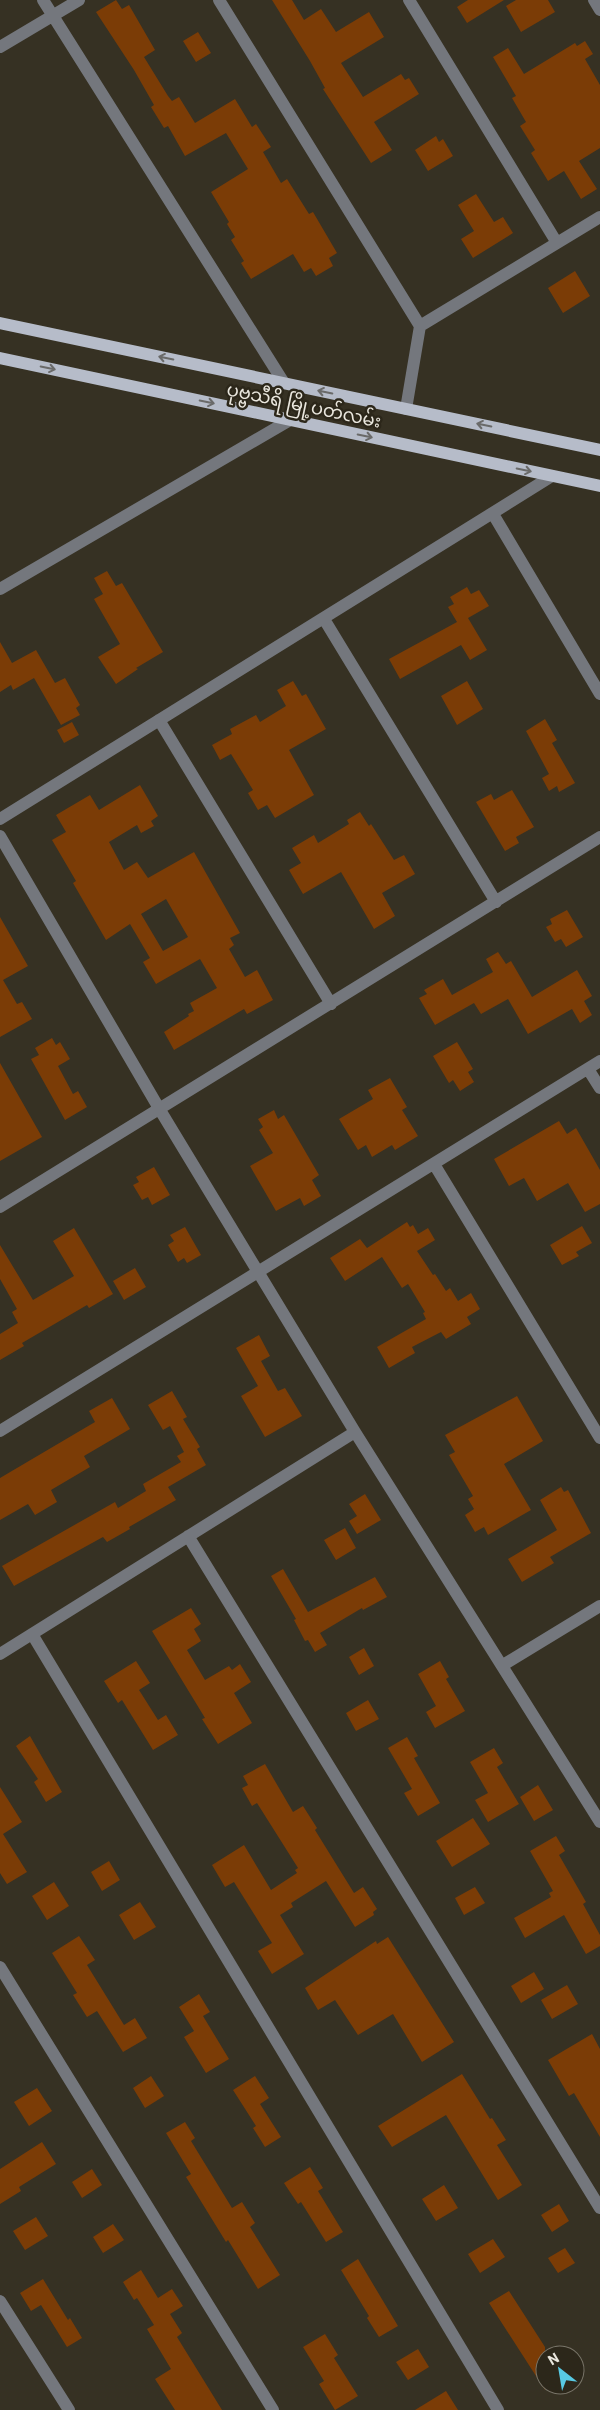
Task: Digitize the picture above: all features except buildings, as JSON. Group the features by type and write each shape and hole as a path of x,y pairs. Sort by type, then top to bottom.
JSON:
{"main road":[{"name":"ပုဗ္ဗသီရိ မြို့ပတ်လမ်း","path":"0,323 600,450"},
{"name":"ပုဗ္ဗသီရိ မြို့ပတ်လမ်း","path":"0,358 552,476 600,483"}],"street":[{"path":"43,0 284,383"},
{"path":"0,47 79,0"},
{"path":"219,0 420,326 406,409"},
{"path":"409,0 557,243"},
{"path":"594,0 600,10"},
{"path":"420,326 600,217"},
{"path":"0,589 290,420"},
{"path":"0,819 552,476"},
{"path":"493,514 600,694"},
{"path":"324,619 496,902"},
{"path":"159,720 331,1004"},
{"path":"0,836 160,1110 260,1273 354,1432 503,1665 600,1822"},
{"path":"0,1207 600,837"},
{"path":"0,1432 260,1273 600,1061"},
{"path":"588,1069 600,1088"},
{"path":"434,1164 600,1438"},
{"path":"0,1654 354,1432"},
{"path":"188,1536 600,2208"},
{"path":"503,1665 600,1606"},
{"path":"32,1634 498,2410"},
{"path":"0,1967 273,2410"},
{"path":"0,2301 69,2410"}]}
